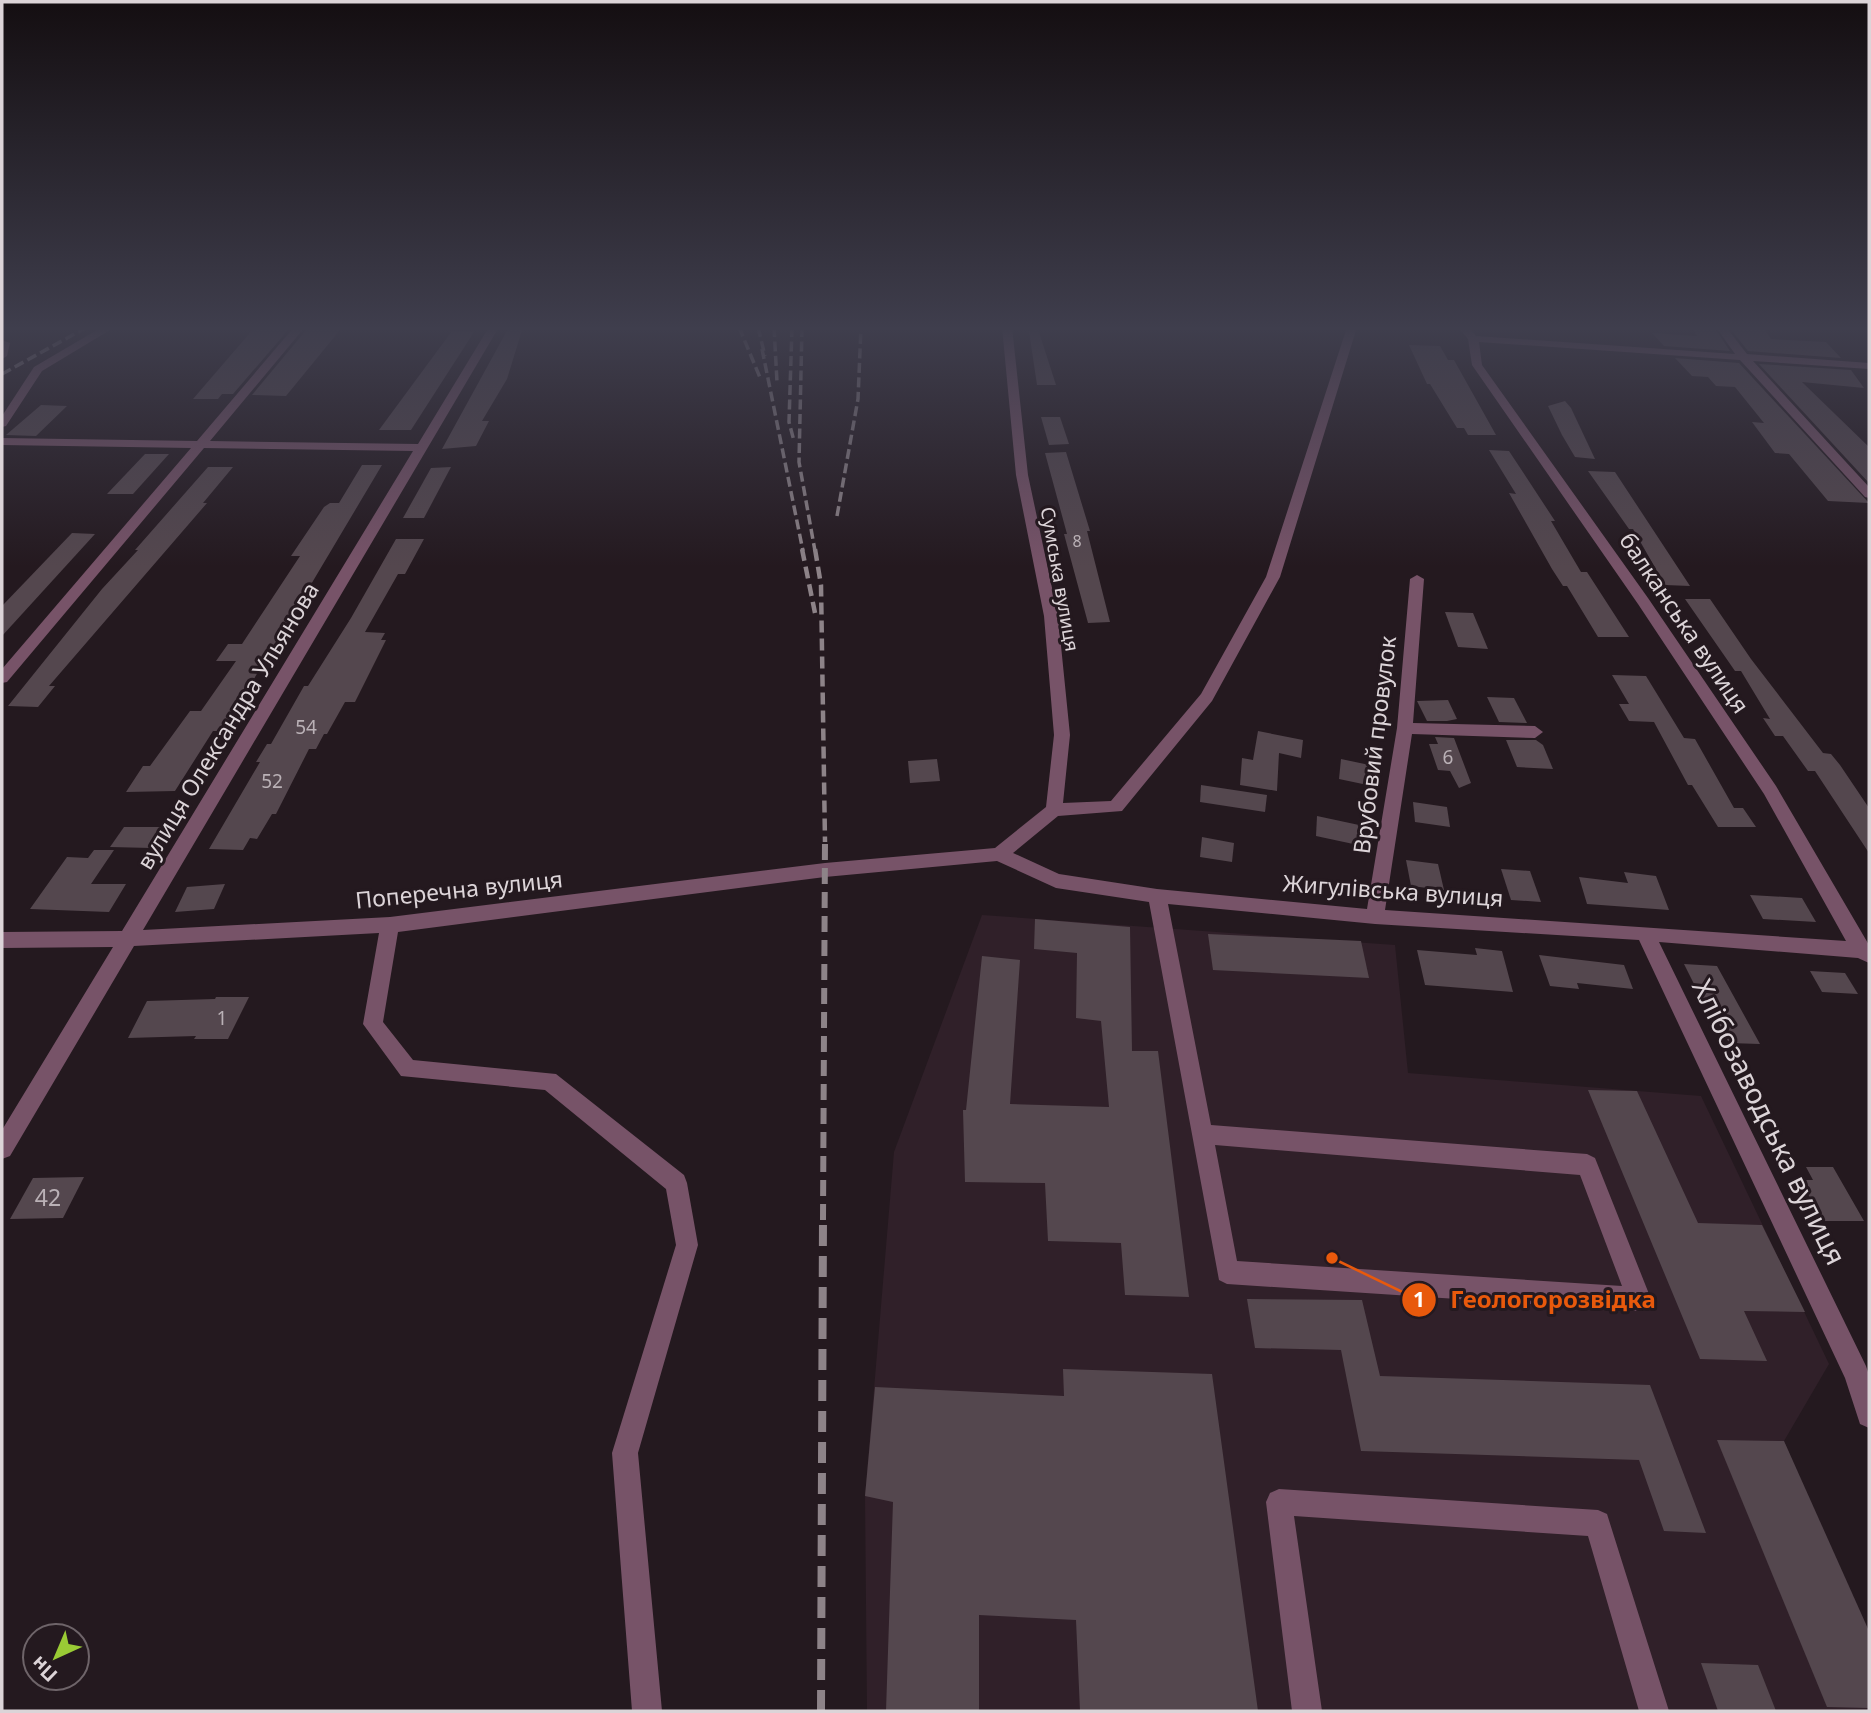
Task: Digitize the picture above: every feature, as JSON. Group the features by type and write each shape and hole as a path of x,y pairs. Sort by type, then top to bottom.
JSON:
{"street":[{"path":"2,424 13,407"},
{"path":"2,678 234,407"},
{"name":"вулиця Олександра Ульянова","path":"2,1149 447,407"},
{"name":"Сумська вулиця","path":"1015,407 1022,475 1051,616 1062,736 1054,810"},
{"path":"999,854 1054,810 1116,807 1207,697 1273,577 1327,407"},
{"name":"балканська вулиця","path":"1507,407 1643,601 1770,790 1865,953"},
{"path":"1789,407 1869,494"},
{"path":"2,441 423,448"},
{"name":"Врубовий провулок","path":"1375,917 1405,728 1417,579"},
{"path":"1405,728 1535,732"},
{"name":"Жигулівська вулиця","path":"920,860 999,854 1056,881 1157,896 1375,917 1645,933 1865,953"},
{"name":"Поперечна вулиця","path":"2,940 127,939 390,925 920,860"},
{"path":"1157,896 1227,1272 1639,1299 1587,1165 1203,1134"},
{"path":"390,925 373,1024 408,1069 549,1081 676,1183 687,1245 625,1453 648,1711"},
{"name":"Хлібозаводська вулиця","path":"1645,933 1857,1375 1869,1415"},
{"path":"1307,1711 1279,1502 1598,1523 1654,1711"}],"shaded area":[{"path":"982,915 1395,945 1408,1073 1701,1096 1829,1364 1784,1441 1869,1639 1869,1711 867,1711 865,1496 894,1152"}],"building":[{"path":"39,407 66,407 36,436 6,435"},
{"path":"396,407 426,407 411,430 379,430"},
{"path":"465,407 490,407 482,421 489,421 476,446 442,449"},
{"path":"1444,407 1480,407 1496,435 1468,435 1464,428 1457,428"},
{"path":"1548,407 1570,407 1595,459 1575,457"},
{"path":"1751,407 1780,407 1869,503 1828,501 1789,454 1775,453 1752,422 1764,423"},
{"path":"1799,407 1828,407 1869,447 1869,483"},
{"path":"1041,417 1060,417 1069,444 1049,445"},
{"path":"1489,450 1509,451 1555,521 1551,521 1581,572 1587,572 1629,637 1598,637 1567,586 1563,586 1552,569 1509,493 1516,494"},
{"path":"1066,452 1090,531 1087,531 1110,622 1088,623 1064,534 1067,534 1045,453"},
{"path":"145,454 169,454 133,494 107,494"},
{"path":"362,465 382,465 291,618 295,618 285,635 280,635 223,731 213,731 175,791 126,792 143,766 150,766 190,711 201,711 236,661 216,661 228,644 242,644 300,556 291,556 324,507 330,503 339,503"},
{"path":"208,467 233,467 203,503 207,503 49,686 55,686 38,707 8,706 102,589"},
{"path":"451,467 424,518 403,518 431,468"},
{"path":"1588,471 1615,472 1690,586 1665,585 1633,529 1629,529"},
{"path":"72,533 95,534 2,636 2,606"},
{"path":"396,539 424,539 405,574 398,574 365,632 385,633 381,640 386,640 355,702 345,702 316,749 309,749 276,814 272,814 257,839 250,838 243,850 209,849 260,762 256,762 267,744 271,744 304,686 308,686 351,618"},
{"path":"1685,599 1710,599 1751,659 1823,753 1831,754 1840,765 1869,808 1869,853 1815,771 1808,771 1783,736 1775,736 1763,718 1770,719 1741,671 1735,671"},
{"path":"1445,612 1473,613 1488,649 1458,647"},
{"path":"1612,675 1646,676 1684,738 1695,739 1734,808 1743,808 1756,827 1718,827 1692,785 1688,785 1654,722 1629,721 1619,704 1629,704"},
{"path":"1487,697 1514,698 1527,723 1499,722"},
{"path":"1448,700 1457,719 1427,721 1417,701"},
{"path":"1258,731 1303,740 1301,758 1279,753 1277,791 1240,785 1242,758 1253,760"},
{"path":"1435,737 1454,738 1471,783 1459,788 1450,771 1438,770 1429,744 1438,744"},
{"path":"1506,740 1536,740 1543,745 1553,769 1517,767"},
{"path":"937,759 940,781 910,783 908,761"},
{"path":"1341,759 1379,767 1377,787 1339,779"},
{"path":"1201,785 1267,795 1265,812 1200,802"},
{"path":"1413,802 1447,807 1450,827 1415,822"},
{"path":"1317,816 1359,825 1358,845 1316,836"},
{"path":"124,827 164,827 151,848 110,847"},
{"path":"1202,837 1234,843 1232,862 1200,857"},
{"path":"94,850 114,850 91,884 126,884 109,912 30,909 67,857 88,858"},
{"path":"1406,860 1438,864 1444,890 1411,886"},
{"path":"1501,869 1530,871 1541,902 1511,900"},
{"path":"1624,872 1656,876 1669,910 1587,904 1579,877 1628,883"},
{"path":"225,884 214,909 175,912 187,887"},
{"path":"1750,895 1802,898 1816,922 1763,919"},
{"path":"1035,919 1130,927 1132,1051 1158,1051 1189,1297 1125,1295 1121,1243 1048,1241 1045,1183 965,1182 963,1110 966,1110 982,956 1020,960 1010,1104 1109,1107 1101,1021 1076,1018 1077,953 1034,949"},
{"path":"1208,934 1361,941 1369,978 1213,970"},
{"path":"1475,948 1502,951 1513,992 1425,985 1417,950 1477,955"},
{"path":"1539,955 1624,965 1633,989 1577,983 1579,989 1550,986"},
{"path":"1684,964 1717,966 1760,1044 1729,1043 1708,1003 1703,1002"},
{"path":"1810,971 1845,973 1858,994 1822,992"},
{"path":"249,997 228,1039 194,1039 196,1036 128,1038 147,1001"},
{"path":"1588,1090 1637,1091 1698,1223 1762,1225 1805,1312 1744,1311 1767,1361 1700,1359"},
{"path":"1806,1167 1833,1167 1864,1221 1823,1221 1800,1180 1813,1180"},
{"path":"84,1177 63,1218 10,1219 33,1178"},
{"path":"1247,1299 1362,1300 1380,1376 1650,1385 1706,1533 1664,1531 1639,1460 1361,1451 1341,1350 1255,1348"},
{"path":"1063,1369 1212,1374 1258,1711 1080,1711 1076,1620 979,1615 979,1711 886,1711 893,1502 865,1496 875,1387 1064,1396"},
{"path":"1717,1440 1784,1441 1869,1631 1869,1708 1827,1707"},
{"path":"1701,1663 1758,1665 1776,1711 1718,1711"}],"railway":[{"path":"774,407 803,551"},
{"path":"789,407 789,422 794,441"},
{"path":"800,407 799,462 815,551"},
{"path":"837,516 857,407"},
{"path":"802,549 815,613"},
{"path":"815,549 821,585 825,841"},
{"path":"823,1220 825,841"},
{"path":"821,1711 823,1219"}],"place":[{"name":"Геологорозвідка","path":"1332,1258"}]}
